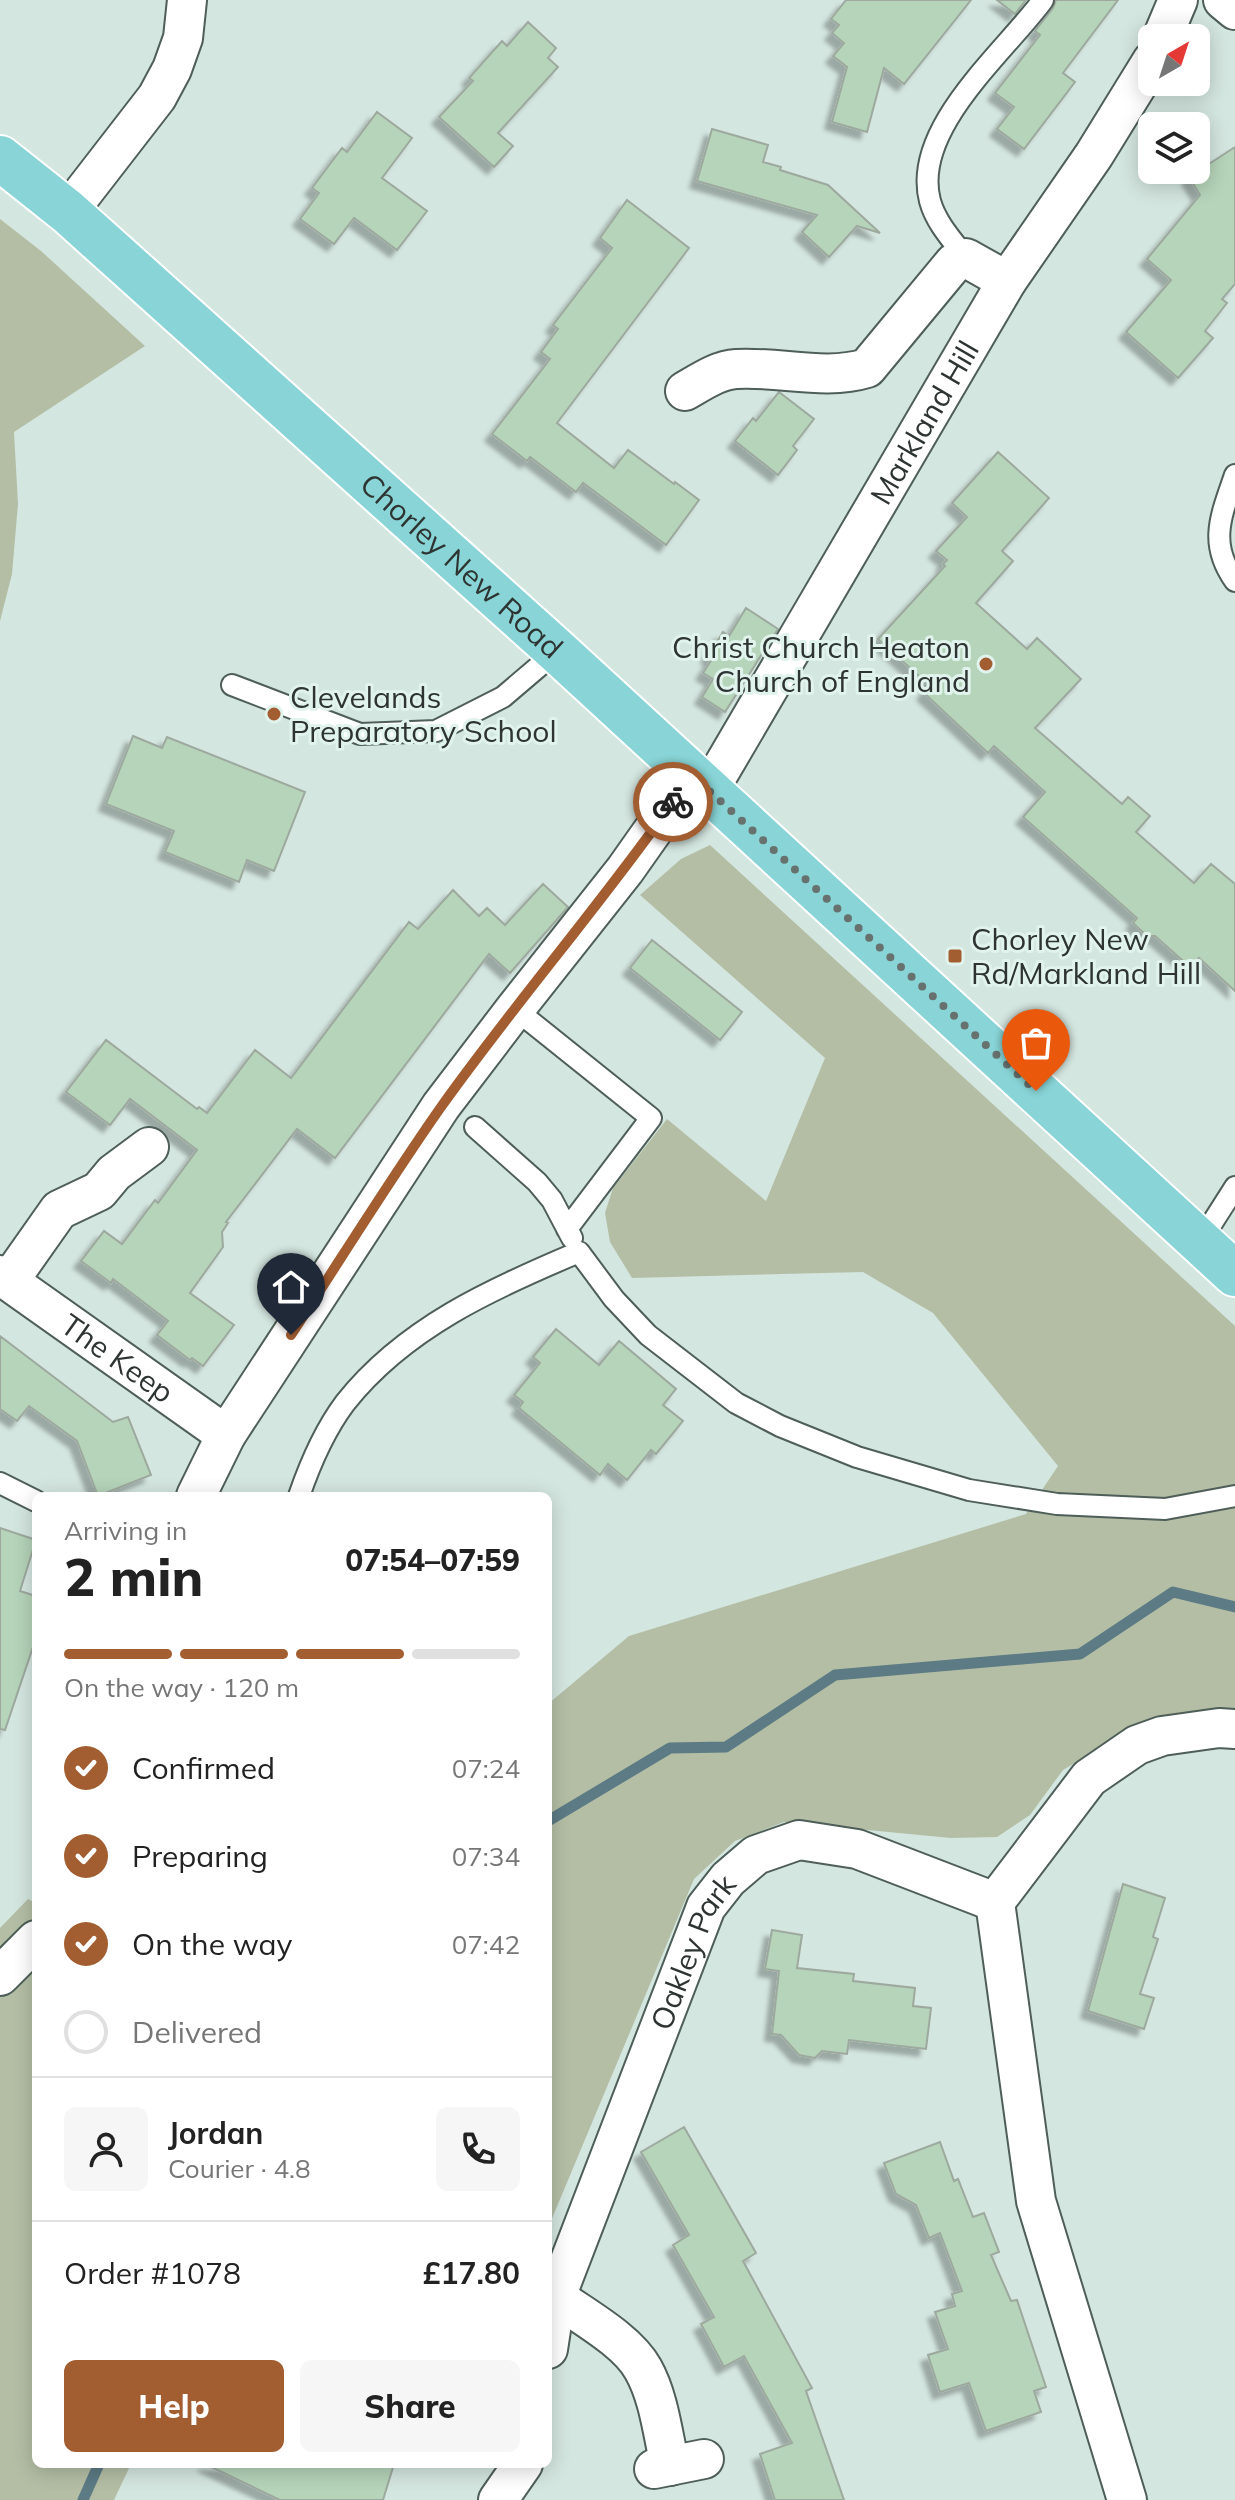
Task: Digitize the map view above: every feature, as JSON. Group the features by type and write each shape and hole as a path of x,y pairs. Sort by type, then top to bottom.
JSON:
{"main road":[{"name":"Chorley New Road","path":"0,158 68,212 557,651 1235,1274"}],"street":[{"path":"68,212 157,97 183,38 188,0"},
{"path":"1168,24 1178,0"},
{"path":"1223,0 1235,10"},
{"name":"Markland Hill","path":"198,1492 226,1435 441,1106 625,870 701,782 1007,281 1094,155 1138,84"},
{"path":"685,391 712,376 735,369 848,374 867,368 954,263 966,258 1007,281"},
{"name":"The Keep","path":"149,1147 114,1173 99,1191 59,1210 4,1278 226,1435"},
{"path":"1127,2500 1036,2201 995,1902 1089,1778 1137,1745 1162,1736 1219,1728 1235,1729"},
{"name":"Oakley Park","path":"552,2323 556,2297 706,1907 728,1879 756,1855 799,1840 857,1849 995,1902"},
{"path":"0,1976 32,1944"},
{"path":"556,2297 626,2348 642,2368 676,2465"},
{"path":"498,2500 520,2468"}],"lane":[{"path":"966,258 944,230 931,202 927,175 932,149 975,80 1043,0"},
{"path":"1235,475 1224,507 1219,538 1223,563 1235,581"},
{"path":"232,685 360,734 436,731 503,697 557,651"},
{"path":"515,1009 651,1118 567,1229"},
{"path":"475,1127 537,1182 552,1200 579,1252 614,1299 648,1335 736,1403 780,1426 857,1457 969,1490 1057,1504 1165,1509 1235,1496"},
{"path":"1200,1242 1235,1187"},
{"path":"300,1492 313,1457 344,1404 383,1363 440,1319 516,1278 579,1252"},
{"path":"0,1483 32,1499"}],"green space":[{"path":"0,219 41,251 145,346 14,432 18,504 12,574 0,621"},
{"path":"710,845 1235,1326 1235,1712 1147,1720 1063,1770 1030,1815 997,1837 951,1838 784,1822 735,1841 694,1879 552,2218 552,1701 629,1636 1026,1514 1058,1466 933,1313 863,1272 632,1278 610,1242 605,1213 613,1188 667,1119 766,1201 825,1058 640,895 681,859"},
{"path":"28,1899 32,1901 32,2468 129,2468 114,2500 0,2500 0,1928"}],"building":[{"path":"846,0 971,0 904,84 884,68 867,132 832,122 847,67 833,56 844,43 832,33 839,25 831,19"},
{"path":"997,0 1026,0 1015,14"},
{"path":"1056,0 1118,0 1063,73 1075,82 1024,149 997,129 1014,107 995,93 1040,35 1035,31"},
{"path":"528,22 556,48 548,58 558,67 498,133 513,146 494,167 439,117 473,81 469,78 502,41 507,46"},
{"path":"377,112 412,138 382,178 427,211 397,250 354,218 334,244 300,219 319,193 312,188 342,148 347,152"},
{"path":"712,129 768,145 763,162 828,185 880,233 857,226 829,257 802,232 817,215 697,181"},
{"path":"1235,147 1235,284 1222,299 1227,303 1205,331 1213,338 1178,378 1126,332 1171,280 1147,259 1200,195 1193,184 1210,184 1210,163"},
{"path":"627,200 689,248 557,423 614,468 628,450 699,500 666,545 583,483 576,492 530,457 527,461 492,434 550,359 541,352 558,329 553,325 612,248 600,238"},
{"path":"779,392 814,419 793,446 797,450 778,475 735,441"},
{"path":"998,452 1049,498 1002,551 1013,561 976,603 1027,649 1037,638 1081,679 1035,728 1122,804 1128,797 1150,816 1136,832 1194,883 1211,864 1235,884 1235,991 1199,958 1191,968 1155,936 1147,936 1133,923 1137,918 1023,817 1045,792 994,746 988,753 924,693 930,686 878,639 945,566 943,564 947,560 936,551 967,517 952,503"},
{"path":"746,608 778,629 725,712 702,697 713,679 703,673 712,659 708,656 723,632 729,636"},
{"path":"133,736 162,748 167,737 305,792 274,871 247,860 239,882 165,852 174,831 106,804"},
{"path":"543,884 568,907 510,973 489,954 335,1158 297,1129 226,1222 222,1232 223,1247 190,1293 234,1325 203,1366 157,1335 168,1321 113,1279 111,1283 81,1261 104,1231 122,1244 155,1200 158,1203 197,1150 130,1099 110,1125 66,1092 106,1040 197,1109 199,1107 207,1113 255,1050 291,1078 409,922 418,929 453,890 479,916 487,908 505,925"},
{"path":"652,940 742,1012 720,1040 630,968"},
{"path":"556,1329 599,1365 619,1341 676,1389 663,1405 683,1421 656,1454 651,1450 627,1480 608,1464 600,1475 519,1408 523,1402 514,1395 540,1363 533,1357"},
{"path":"0,1336 113,1422 128,1417 151,1475 108,1492 96,1492 77,1441 29,1406 17,1421 0,1409"},
{"path":"0,1528 32,1539 32,1553 20,1591 32,1595 32,1650 5,1730 0,1729"},
{"path":"1123,1884 1165,1898 1153,1937 1158,1939 1140,1994 1154,1998 1144,2029 1088,2011"},
{"path":"772,1930 802,1935 797,1968 854,1974 853,1981 915,1988 913,2006 931,2008 926,2049 849,2040 847,2054 822,2051 815,2058 799,2055 781,2035 772,2034 779,1971 765,1969"},
{"path":"684,2127 756,2253 743,2261 812,2388 806,2391 844,2500 775,2500 760,2454 792,2443 744,2356 724,2367 701,2324 714,2317 673,2245 689,2235 641,2152"},
{"path":"940,2142 954,2181 958,2179 973,2217 984,2213 999,2252 991,2255 1011,2301 1017,2300 1046,2387 1034,2391 1041,2412 986,2431 969,2383 940,2392 928,2355 948,2349 935,2312 955,2306 952,2294 962,2291 940,2233 929,2238 916,2205 896,2194 884,2163"},
{"path":"213,2468 393,2468 383,2500 280,2500"}],"waterway":[{"path":"552,1819 670,1748 726,1747 835,1675 1080,1654 1173,1592 1235,1607"},
{"path":"83,2500 97,2468"}],"way so far":[{"path":"673,802 692,775 1036,1091"}],"place":[{"name":"Christ Church Heaton Church of England","path":"986,664"},
{"name":"Clevelands Preparatory School","path":"274,714"},
{"name":"Chorley New Rd/Markland Hill","path":"955,956"}],"route":[{"path":"291,1335 441,1106 625,870 673,802"}]}
